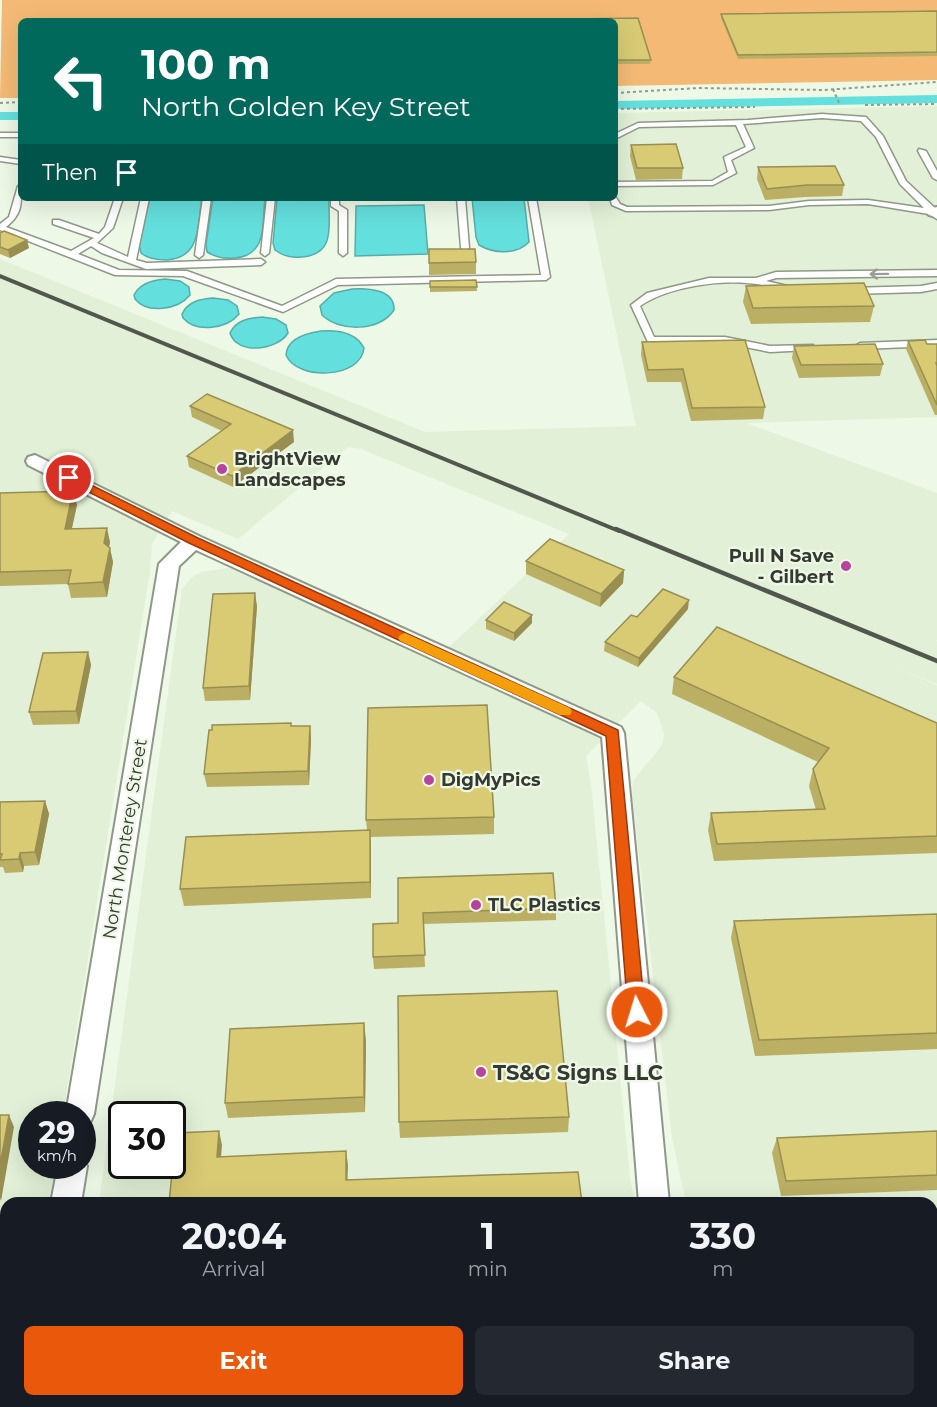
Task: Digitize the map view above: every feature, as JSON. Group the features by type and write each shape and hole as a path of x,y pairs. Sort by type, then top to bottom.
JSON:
{"street":[{"path":"35,460 194,541 613,733 653,1197"},
{"name":"North Monterey Street","path":"82,1101 169,564 167,542 163,531 153,520"},
{"path":"169,564 194,541"},
{"path":"67,1197 70,1179"}],"lane":[{"path":"618,135 638,125 739,123 802,116 848,116 862,119 879,136 903,182 936,214"},
{"path":"618,184 713,183 732,173 727,159 750,148 739,123"},
{"path":"0,135 18,135"},
{"path":"922,152 937,178"},
{"path":"0,159 18,162"},
{"path":"0,228 13,218 18,199"},
{"path":"72,254 100,237 109,228 118,201"},
{"path":"132,261 144,201"},
{"path":"199,255 207,201"},
{"path":"266,253 271,201"},
{"path":"335,201 335,206 343,210 343,254"},
{"path":"461,201 465,248"},
{"path":"0,228 13,231 118,273 184,273 283,309 336,282 546,277 533,201"},
{"path":"615,201 616,205 626,209 769,208 809,203 868,202 936,214"},
{"path":"56,222 100,237"},
{"path":"91,243 146,266 261,262"},
{"path":"817,347 770,349 725,340 651,340 635,305 650,295 709,281 757,281 776,276 937,273"},
{"path":"757,281 798,292"},
{"path":"843,291 921,289 937,286"},
{"path":"852,346 937,343"}],"path":[{"path":"618,93 699,88 833,89 937,82"},
{"path":"833,89 841,106"},
{"path":"0,102 18,102"}],"shaded area":[{"path":"2,0 937,0 937,80 618,86 618,18 18,18 18,98 0,98"},
{"path":"937,106 937,417 746,423 937,493 937,640 935,640 937,641 937,684 890,665 937,685 937,1197 685,1197 672,1138 632,795 633,781 662,745 664,734 657,713 641,701 586,756 591,784 630,1178 634,1197 100,1197 108,1136 108,1179 186,1179 186,1101 113,1101 182,589 191,578 201,572 227,568 237,569 433,662 569,534 361,449 348,447 238,539 172,511 152,544 150,571 65,1101 18,1101 18,1179 53,1179 50,1197 0,1197 0,259 425,432 636,426 589,201 618,201 618,113"}],"water":[{"path":"149,201 202,201 196,238 187,253 178,258 157,259 141,253 139,245"},
{"path":"213,201 265,201 261,237 253,251 246,256 224,258 207,252 206,244"},
{"path":"277,201 329,201 328,236 321,250 313,255 292,257 275,250 273,243"},
{"path":"472,201 524,201 529,242 524,246 505,252 491,250 479,245"},
{"path":"424,205 428,254 355,256 356,206"},
{"path":"165,279 180,281 189,287 190,295 178,304 162,308 147,307 135,299 134,295 143,285"},
{"path":"352,289 379,291 385,294 393,303 394,310 379,322 359,327 338,324 322,315 320,306 334,293"},
{"path":"213,298 228,300 237,306 239,314 227,323 211,327 196,326 183,318 182,314 191,303"},
{"path":"262,317 276,319 286,325 288,333 283,339 267,347 249,348 234,340 230,333 239,322"},
{"path":"321,331 340,332 356,338 364,348 360,358 352,366 328,373 302,369 292,363 286,355 290,344 299,337"}],"building":[{"path":"937,11 937,52 738,55 721,14"},
{"path":"618,18 638,18 651,60 618,60"},
{"path":"676,144 683,168 637,168 631,145"},
{"path":"835,166 844,185 807,185 767,189 758,167"},
{"path":"4,231 27,240 8,250 0,247 0,233"},
{"path":"429,249 475,249 476,262 429,263"},
{"path":"476,280 477,287 430,287 430,281"},
{"path":"864,283 874,306 753,308 746,286"},
{"path":"745,340 765,407 692,408 683,369 648,370 642,342"},
{"path":"925,340 927,344 937,344 937,405 908,341"},
{"path":"875,344 883,364 801,365 794,346"},
{"path":"207,394 293,430 232,476 187,456 231,424 190,406"},
{"path":"73,491 65,529 107,528 104,543 110,548 103,582 68,584 71,570 0,572 0,493"},
{"path":"550,539 624,570 601,594 526,561"},
{"path":"663,589 689,600 639,658 605,642 631,615 637,617"},
{"path":"255,593 249,686 203,688 213,594"},
{"path":"504,602 532,615 514,633 486,620"},
{"path":"717,627 937,723 937,836 717,844 711,813 825,809 813,769 829,748 674,677"},
{"path":"88,652 76,711 29,712 43,653"},
{"name":"DigMyPics","path":"487,705 494,817 366,820 368,708"},
{"path":"291,723 291,726 310,726 308,771 204,774 209,730 212,730 212,725"},
{"path":"45,801 35,852 20,853 19,859 0,860 2,854 0,854 0,802"},
{"path":"370,830 370,882 180,889 186,837"},
{"path":"553,873 556,908 423,913 425,955 373,957 373,924 398,923 398,878"},
{"path":"937,914 937,1033 759,1040 734,921"},
{"name":"TS&G Signs LLC","path":"557,991 569,1117 399,1122 398,996"},
{"path":"364,1023 364,1097 225,1103 230,1029"},
{"path":"0,1115 9,1115 0,1166"},
{"path":"219,1131 217,1157 346,1151 346,1180 578,1172 581,1197 170,1197 171,1179 186,1179 186,1133"},
{"path":"937,1131 937,1175 786,1181 777,1138"}],"waterway":[{"path":"618,105 937,99"},
{"path":"0,116 18,116"}],"railway":[{"path":"0,276 619,531"},
{"path":"616,529 937,661"}],"slow traffic":[{"path":"405,638 565,711"}],"place":[{"name":"BrightView Landscapes","path":"222,469"},
{"name":"Pull N Save - Gilbert","path":"846,566"},
{"name":"DigMyPics","path":"429,780"},
{"name":"TLC Plastics","path":"476,905"},
{"name":"TS&G Signs LLC","path":"481,1072"}],"route":[{"path":"69,478 194,541 613,733 637,1012"}]}
